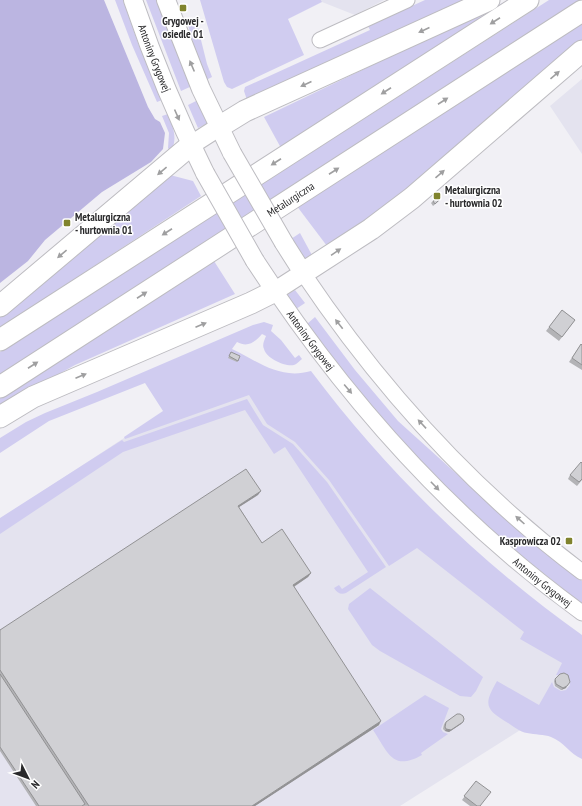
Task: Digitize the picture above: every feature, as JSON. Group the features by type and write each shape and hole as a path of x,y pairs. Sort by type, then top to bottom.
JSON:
{"main road":[{"path":"219,127 245,111 489,0"},
{"path":"0,340 528,0"},
{"name":"Metalurgiczna","path":"0,387 582,11"},
{"path":"303,273 371,229 412,198 582,51"},
{"path":"0,306 191,145"},
{"path":"0,416 32,397 251,303 275,291"}],"street":[{"name":"Antoniny Grygowej","path":"132,0 154,60 191,145 205,173 255,261 320,355 404,455 447,499 488,537 543,584 582,613"},
{"path":"166,0 187,55 232,153 284,243 324,304 364,357 426,430 503,505 582,572"},
{"path":"320,40 407,0"},
{"path":"191,145 219,127"},
{"path":"275,291 303,273"}],"shaded area":[{"path":"0,0 104,0 148,107 155,119 160,122 165,133 163,149 151,162 102,192 45,240 28,261 0,283"},
{"path":"115,0 123,0 138,43 162,100 157,102 132,45"},
{"path":"146,0 158,0 192,86 181,91"},
{"path":"200,0 321,0 322,2 288,19 304,55 232,89 227,87 224,82"},
{"path":"321,0 384,0 355,15 322,2"},
{"path":"425,0 479,0 247,100 244,91 245,87 370,30 368,26"},
{"path":"509,0 281,148 264,117"},
{"path":"549,0 582,0 582,3 0,379 0,352"},
{"path":"582,21 582,42 397,198 327,246 296,205"},
{"path":"190,24 198,28 207,64 212,77 206,80 201,71 188,25"},
{"path":"582,79 582,154 550,106"},
{"path":"198,100 208,123 198,128 188,105"},
{"path":"168,114 173,128 174,137 171,152 168,148 169,133 162,116"},
{"path":"170,175 193,181 201,196 0,328 0,313"},
{"path":"300,233 313,257 305,262 291,239"},
{"path":"214,261 235,294 75,365 0,407 0,397"},
{"path":"295,290 305,303 296,309 287,295"},
{"path":"315,317 355,370 398,421 520,531 582,581 582,604 508,545 466,508 421,463 343,374 307,324"},
{"path":"264,322 273,325 271,331 281,340 295,358 299,355 302,359 295,365 286,365 272,359 265,352 263,347 266,336 262,334 248,344 241,344 237,342 232,349 261,364 280,371 300,373 311,371 371,445 436,514 507,577 582,635 582,759 556,739 545,735 527,733 519,730 494,714 488,701 497,681 539,705 552,682 554,687 561,691 566,690 570,685 569,678 567,676 556,675 562,663 520,639 524,632 417,548 389,566 329,480 295,442 267,424 249,395 125,439 124,437 163,411 145,383 49,421 0,453 0,438 26,422 253,325"},
{"path":"250,393 582,662 582,691 400,806 0,806 0,519 127,436"},
{"path":"247,399 263,425 293,444 327,482 386,567 344,594 336,591 334,588 339,585 342,589 368,572 285,447 274,454 245,410 123,452 0,534 0,518 122,440 124,442"},
{"path":"370,588 483,677 476,691 471,697 460,696 372,645 348,609 349,604"},
{"path":"425,695 449,708 441,729 443,732 448,734 421,753 422,755 412,760 397,760 387,752 373,730"}],"building":[{"path":"439,197 440,199 435,204 433,201"},
{"path":"562,310 575,320 562,337 549,327"},
{"path":"581,344 582,345 582,365 572,358"},
{"path":"231,352 240,356 238,361 229,356"},
{"path":"581,462 582,479 579,482 570,475"},
{"path":"246,469 261,491 238,506 262,543 282,529 311,573 293,585 381,721 252,806 89,806 0,670 0,630"},
{"path":"564,673 568,675 570,682 563,688 556,684 555,679 560,674"},
{"path":"0,674 85,804 82,806 39,806 0,747"},
{"path":"457,714 463,716 463,722 451,730 446,729 446,722"},
{"path":"476,781 491,792 480,806 477,806 464,796"}],"place":[{"name":"Grygowej - osiedle 01","path":"183,8"},
{"name":"Metalurgiczna - hurtownia 02","path":"437,196"},
{"name":"Metalurgiczna - hurtownia 01","path":"67,223"},
{"name":"Kasprowicza 02","path":"569,541"}]}
